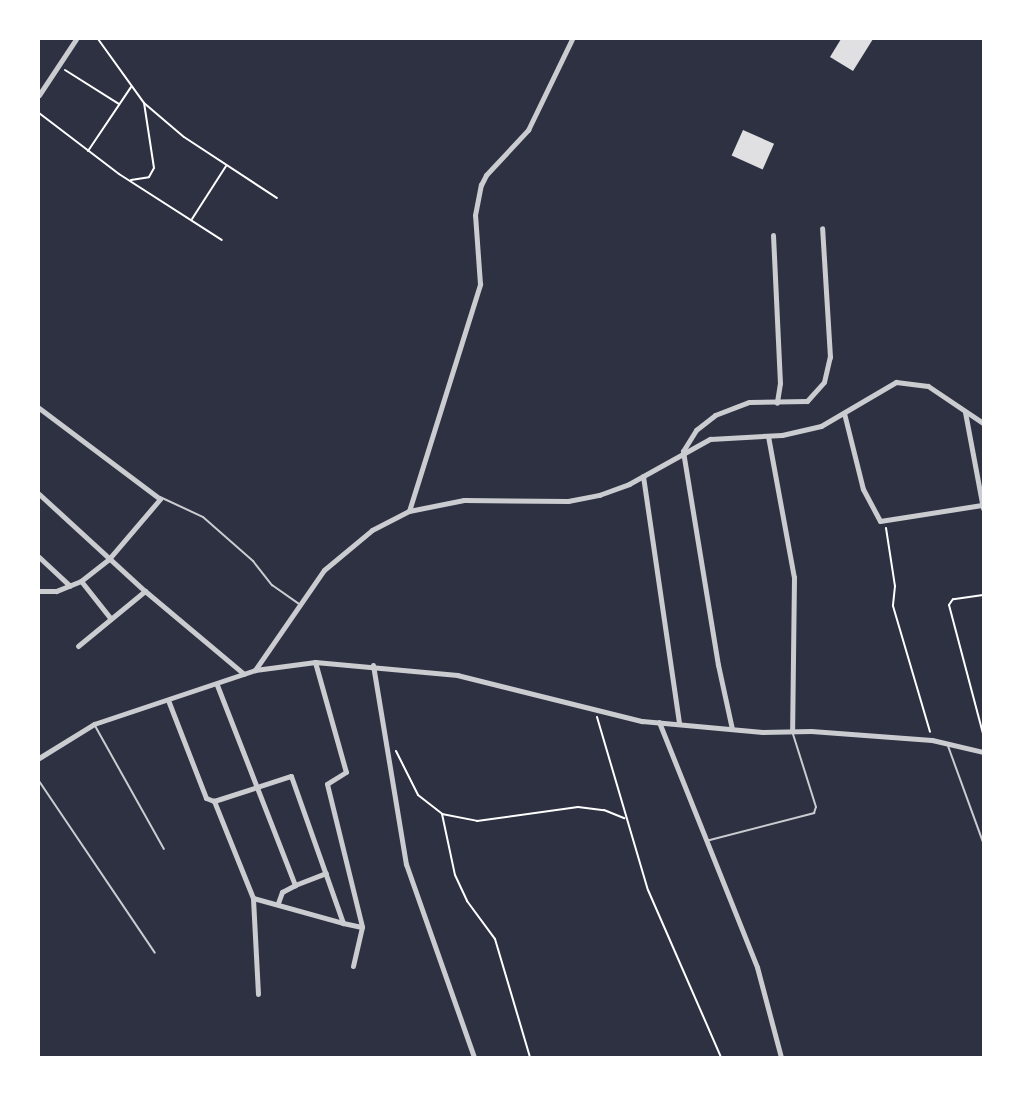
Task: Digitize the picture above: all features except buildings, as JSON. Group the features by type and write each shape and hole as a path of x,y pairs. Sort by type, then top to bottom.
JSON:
{"street":[{"path":"39,95 76,39"},
{"path":"409,511 480,284 475,215 482,186 486,175 528,130 572,39"},
{"path":"732,729 718,666 683,451 696,430 715,415 741,404 807,400 827,374 830,357 822,228"},
{"path":"773,235 780,376 777,403"},
{"path":"255,670 299,603 339,555 372,530 409,511 464,500 584,499 643,476 683,451 725,436 768,436 815,428 844,413 886,386 907,381 928,386 983,423"},
{"path":"39,408 160,497 155,509 109,559 81,581 70,586 39,591"},
{"path":"844,413 863,489 873,513 885,522 983,507 965,412"},
{"path":"768,436 794,577 792,731"},
{"path":"643,476 679,723"},
{"path":"39,494 145,591 244,674"},
{"path":"39,557 70,586"},
{"path":"81,581 111,619"},
{"path":"78,646 145,591"},
{"path":"315,662 346,772 327,784 362,927 353,966"},
{"path":"39,758 94,724 217,685 255,670 315,662 373,665 485,680 594,709 659,722 732,729 932,740 983,752"},
{"path":"373,665 406,864 474,1057"},
{"path":"217,685 295,885"},
{"path":"168,700 206,798 214,801 257,785 291,776 343,923"},
{"path":"659,722 704,841 757,967 781,1057"},
{"path":"214,801 253,898 258,994"},
{"path":"278,903 282,892 326,873"},
{"path":"253,898 362,927"}],"lane":[{"path":"160,497 203,517 253,561 272,585 299,603"},
{"path":"94,724 164,849"},
{"path":"704,841 738,830 814,813 816,807 792,731"},
{"path":"946,742 983,842"},
{"path":"39,782 154,953"}],"path":[{"path":"98,39 144,102 184,137 277,198"},
{"path":"58,65 119,105"},
{"path":"88,151 131,87"},
{"path":"130,180 149,177 154,168 144,102"},
{"path":"39,113 88,151 222,240"},
{"path":"191,220 226,166"},
{"path":"885,522 895,586 893,606 932,740"},
{"path":"983,595 953,599 949,605 983,734"},
{"path":"594,709 624,818 648,890 721,1057"},
{"path":"392,744 418,795 442,814 477,821 578,807 604,810 624,818"},
{"path":"442,814 455,875 467,901 495,939 530,1057"}]}
